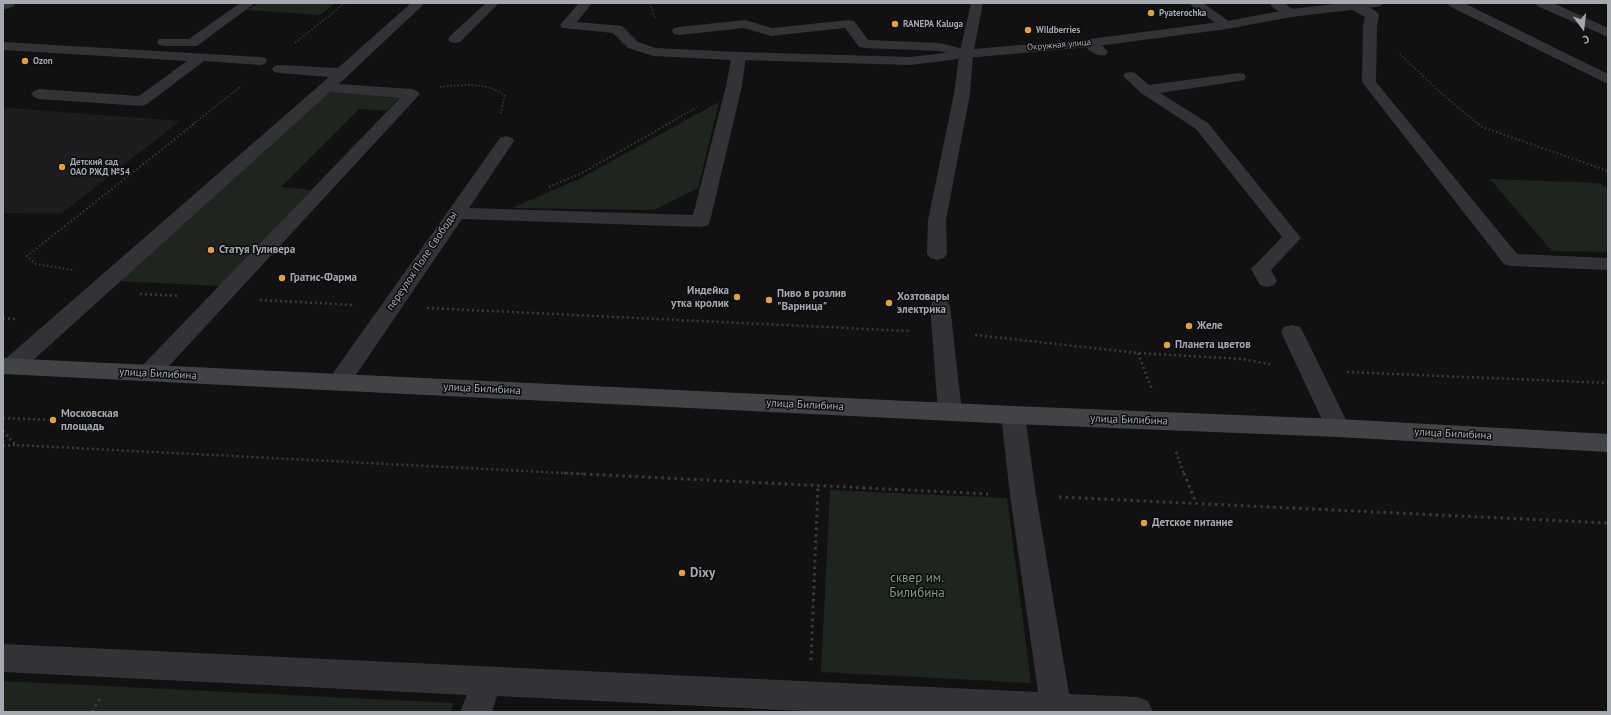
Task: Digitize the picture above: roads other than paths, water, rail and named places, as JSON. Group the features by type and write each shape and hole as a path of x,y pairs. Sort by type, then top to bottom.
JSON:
{"main road":[{"name":"улица Билибина","path":"7,366 1013,415 1338,428 1608,443"}],"street":[{"path":"3,6 9,3"},
{"path":"153,41 192,43 248,3"},
{"path":"7,366 113,276 419,3"},
{"path":"455,40 493,3"},
{"name":"Окружная улица","path":"586,3 567,25 617,28 634,45 653,52 911,61 966,54 1090,43 1227,25 1291,13 1353,4 1376,3"},
{"path":"937,254 937,220 962,94 966,54 977,3"},
{"path":"1194,3 1227,25"},
{"path":"1274,3 1291,13"},
{"path":"1454,3 1608,80"},
{"path":"1542,3 1608,33"},
{"path":"1353,4 1372,15 1370,26 1369,82 1511,260 1608,264"},
{"path":"679,31 745,24 772,32 849,24 864,44 940,47 966,54"},
{"path":"1090,43 1101,52"},
{"path":"3,46 260,61"},
{"path":"455,213 701,221 734,86 739,56"},
{"path":"39,94 142,101 201,57"},
{"path":"279,69 342,73"},
{"path":"1130,76 1146,90 1202,126 1292,238 1261,269 1267,281"},
{"path":"1146,90 1239,77"},
{"path":"149,373 412,94 326,87"},
{"name":"переулок Поле Свободы","path":"339,382 506,141"},
{"path":"940,306 950,412"},
{"path":"1292,332 1338,428"},
{"path":"1013,415 1023,495 1056,708"},
{"path":"3,658 1137,712"},
{"path":"476,712 487,681"}],"place":[{"name":"Pyaterochka","path":"1151,13"},
{"name":"RANEPA Kaluga","path":"895,24"},
{"name":"Wildberries","path":"1028,30"},
{"name":"Ozon","path":"25,61"},
{"name":"Детский сад ОАО РЖД №54","path":"62,167"},
{"name":"Статуя Гуливера","path":"211,250"},
{"name":"Гратис-Фарма","path":"282,278"},
{"name":"Индейка утка кролик","path":"737,297"},
{"name":"Пиво в розлив \"Варница\"","path":"769,300"},
{"name":"Хозтовары электрика","path":"889,303"},
{"name":"Желе","path":"1189,326"},
{"name":"Планета цветов","path":"1167,345"},
{"name":"Московская площадь","path":"53,420"},
{"name":"Детское питание","path":"1144,523"},
{"name":"Dixy","path":"682,573"}],"park label":[{"name":"сквер им. Билибина","path":"917,586"}]}
